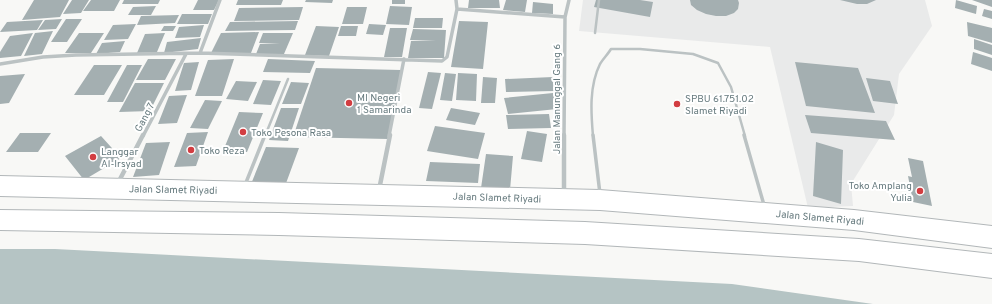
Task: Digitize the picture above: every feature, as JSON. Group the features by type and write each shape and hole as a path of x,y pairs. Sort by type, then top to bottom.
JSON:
{"highway":[{"name":"Jalan Slamet Riyadi","path":"0,186 600,200 854,220 992,237"},
{"path":"0,220 271,224 585,233 859,250 992,266"}],"street":[{"path":"200,53 220,0"},
{"path":"0,64 43,57 76,55 200,53 404,58 442,61 448,57 457,9 456,0"},
{"name":"Jalan Manunggal Gang 6","path":"564,199 565,17 568,0"},
{"path":"457,9 565,17"},
{"name":"Gang 7","path":"116,188 186,54"},
{"path":"378,194 404,58"}],"lane":[{"path":"595,33 599,0"},
{"path":"600,200 595,158 592,107 593,84 600,64 611,49 640,49 693,54 718,64 731,87 767,213"},
{"path":"243,191 288,79"}],"shaded area":[{"path":"583,0 925,0 932,26 899,74 894,115 851,184 853,206 808,208 770,47 579,31"},
{"path":"0,249 55,249 732,284 873,304 0,304"}],"building":[{"path":"34,0 69,0 60,17 22,20"},
{"path":"72,0 89,0 81,13 63,14"},
{"path":"91,0 120,0 114,11 83,11"},
{"path":"124,0 160,0 158,4 122,4"},
{"path":"198,0 219,0 214,10 193,10"},
{"path":"238,0 283,0 281,5 236,5"},
{"path":"306,0 333,0 332,3 305,2"},
{"path":"392,0 405,0 405,4 392,4"},
{"path":"469,0 499,0 500,8 468,8"},
{"path":"506,0 527,0 525,12 503,10"},
{"path":"596,0 640,0 653,2 650,17 594,7"},
{"path":"690,0 738,0 739,3 738,9 734,13 726,16 716,16 697,10 691,5"},
{"path":"840,0 876,0 867,4 857,4"},
{"path":"956,0 977,6 976,14 955,8"},
{"path":"972,0 992,0 992,7"},
{"path":"533,2 553,4 553,14 532,13"},
{"path":"156,6 151,15 128,15 133,7"},
{"path":"390,6 412,7 409,25 386,24"},
{"path":"303,7 299,20 234,21 239,8"},
{"path":"347,7 367,7 363,24 342,24"},
{"path":"984,9 992,11 992,19 982,16"},
{"path":"182,14 212,14 208,24 177,24"},
{"path":"179,15 175,23 137,25 141,16"},
{"path":"415,18 443,18 442,28 413,28"},
{"path":"62,19 56,29 38,30 45,20"},
{"path":"66,19 82,19 67,42 51,42"},
{"path":"43,20 37,30 0,32 7,22"},
{"path":"298,21 295,30 225,31 230,22"},
{"path":"459,21 488,22 483,69 451,67"},
{"path":"967,22 992,28 992,43 968,36"},
{"path":"136,24 128,39 104,40 113,25"},
{"path":"369,24 386,25 383,35 366,34"},
{"path":"204,25 200,37 175,38 179,27"},
{"path":"164,26 176,26 173,31 161,31"},
{"path":"316,26 339,27 329,56 305,55"},
{"path":"341,26 358,26 356,36 338,36"},
{"path":"390,28 407,28 402,57 384,57"},
{"path":"413,29 446,30 444,58 408,58 411,41 436,41 410,40"},
{"path":"53,31 42,54 24,56 35,33"},
{"path":"259,32 251,53 211,53 221,33"},
{"path":"33,33 21,56 0,58 0,52 10,36"},
{"path":"79,33 104,33 91,53 65,53"},
{"path":"165,33 157,52 137,53 145,34"},
{"path":"263,33 293,33 284,54 256,54 260,44 280,44 259,43"},
{"path":"201,38 198,49 164,53 167,42"},
{"path":"974,39 992,45 992,55 974,49"},
{"path":"125,41 120,52 96,54 102,43"},
{"path":"973,52 992,58 992,71 971,64"},
{"path":"148,59 176,59 165,80 136,80"},
{"path":"234,59 222,96 195,96 208,60"},
{"path":"268,59 315,61 310,73 263,72"},
{"path":"199,62 191,90 175,91 184,63"},
{"path":"795,62 858,68 875,113 806,106"},
{"path":"94,65 122,65 104,95 74,95"},
{"path":"127,65 142,65 123,102 107,102"},
{"name":"MI Negeri 1 Samarinda","path":"316,68 401,70 388,139 293,137"},
{"path":"428,72 441,73 432,109 419,108"},
{"path":"445,73 456,74 452,101 440,100"},
{"path":"458,73 477,74 476,101 456,100"},
{"path":"25,74 9,103 0,104 0,76"},
{"path":"483,77 497,78 495,103 481,103"},
{"path":"553,77 554,91 506,92 505,79"},
{"path":"866,78 890,81 898,104 873,101"},
{"path":"263,80 281,81 271,105 253,104"},
{"path":"236,81 257,82 248,101 226,99"},
{"path":"291,82 309,83 301,104 282,104"},
{"path":"135,83 164,83 150,111 119,112"},
{"path":"553,93 557,109 508,114 504,98"},
{"path":"187,95 177,123 158,124 169,96"},
{"path":"205,100 222,101 208,129 190,128"},
{"path":"281,108 299,108 288,141 269,140"},
{"path":"451,108 480,113 475,125 446,120"},
{"name":"Toko Pesona Rasa","path":"239,112 263,113 247,152 223,151"},
{"path":"549,114 551,128 508,129 506,115"},
{"path":"805,115 886,121 895,140 811,133"},
{"path":"435,126 485,133 478,159 427,151"},
{"path":"527,131 547,134 542,162 521,159"},
{"name":"Toko Reza","path":"208,132 196,166 174,167 187,133"},
{"path":"20,133 51,133 38,152 6,152"},
{"name":"Langgar Al-Irsyad","path":"101,136 121,158 84,180 65,156"},
{"path":"170,142 159,175 133,177 146,143"},
{"path":"816,142 843,150 841,204 813,196"},
{"path":"266,147 299,148 285,186 251,184"},
{"path":"486,154 513,156 510,190 481,188"},
{"name":"Toko Amplang Yulia","path":"908,158 923,161 932,206 913,202 908,176 912,177"},
{"path":"430,162 480,164 478,183 426,181"}],"place":[{"name":"MI Negeri 1 Samarinda","path":"349,103"},
{"name":"SPBU 61.751.02 Slamet Riyadi","path":"677,104"},
{"name":"Toko Pesona Rasa","path":"243,132"},
{"name":"Toko Reza","path":"191,150"},
{"name":"Langgar Al-Irsyad","path":"93,157"},
{"name":"Toko Amplang Yulia","path":"920,191"}]}
